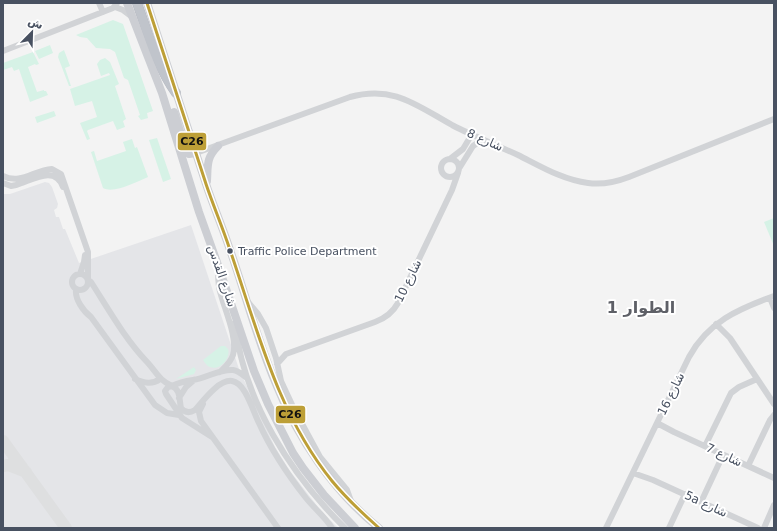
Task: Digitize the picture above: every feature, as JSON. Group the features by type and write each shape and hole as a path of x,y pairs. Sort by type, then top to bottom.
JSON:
{"highway":[{"path":"137,3 168,83 176,93"}],"main road":[{"name":"شارع القدس","path":"127,3 162,93 199,212 261,388 293,453 324,496 355,528"},
{"name":"شارع القدس","path":"147,3 207,186 272,374 290,415 314,456 351,502 379,528"},
{"path":"162,93 171,105 188,152 192,154 196,153"},
{"path":"207,186 208,161 211,154 218,146"}],"street":[{"path":"99,3 103,12"},
{"path":"3,51 103,12 116,5 132,16"},
{"name":"شارع 8","path":"196,153 304,117 359,95 380,93 393,95 407,100 459,128 569,178 602,184 616,182 774,119"},
{"path":"459,128 464,136 466,145"},
{"path":"452,190 447,176 442,170 442,165 444,161 459,153 466,145 472,134"},
{"name":"شارع 10","path":"277,364 286,354 387,317 395,308 452,190 459,170 473,146 482,139"},
{"path":"447,176 453,176 459,170 458,162 450,159"},
{"path":"3,176 10,179 20,179 48,170 55,170 61,174 88,252 88,285 81,291 76,290"},
{"path":"3,183 11,186 47,175 53,175 62,183 84,251 84,262 80,274 76,275 72,280 72,285 76,290 78,299 84,304 91,317 154,405 167,413 179,415"},
{"path":"218,265 220,294 230,323 234,346 234,352 231,360 220,372"},
{"path":"80,274 91,282 130,345 158,381"},
{"path":"772,297 774,308"},
{"name":"شارع 16","path":"606,528 693,349 703,335 719,322 740,310 772,297"},
{"path":"248,301 264,324 274,349 281,381 294,409 320,457 347,490 351,502"},
{"path":"234,312 239,349 247,378 268,424 286,456 315,496 345,528"},
{"path":"719,322 774,404"},
{"path":"274,349 286,354"},
{"path":"212,437 179,415 165,392 168,387 220,372 236,371 247,378"},
{"path":"135,379 146,382 158,381 172,386 178,390 182,410 189,412 195,410 217,386 222,383 232,381 241,386 262,431 280,462 302,492 332,527"},
{"path":"705,446 731,393 736,389 758,379"},
{"path":"179,398 186,387 194,380"},
{"path":"205,399 200,409 199,418 278,528"},
{"path":"748,466 770,420 774,415"},
{"name":"شارع 7","path":"656,425 774,478"},
{"path":"701,502 722,454"},
{"name":"5a شارع","path":"634,471 758,528"},
{"path":"669,528 685,494"},
{"path":"764,528 774,505"}],"shaded area":[{"path":"45,182 49,183 52,187 58,204 57,208 54,210 56,217 59,217 63,229 65,229 79,263 191,225 239,369 275,447 290,471 322,512 338,528 3,528 3,194 10,194"}],"green space":[{"path":"113,20 123,24 153,111 147,113 148,118 141,120 138,116 140,115 128,80 124,78 115,52 110,49 96,48 87,38 76,35"},
{"path":"50,45 53,53 39,59 35,51"},
{"path":"64,50 70,66 65,68 71,86 69,86 58,57 59,53"},
{"path":"33,52 39,64 28,67 37,92 44,90 48,95 30,102 19,69 14,71 12,67 3,70 3,63"},
{"path":"105,58 110,62 119,84 115,86 126,119 123,121 125,127 117,130 113,121 88,130 90,139 87,140 80,123 97,117 92,101 75,106 70,89 110,75 109,73 101,76 97,64 100,60"},
{"path":"54,111 56,116 37,123 35,117"},
{"path":"157,138 171,179 163,182 149,140"},
{"path":"132,139 135,148 137,147 148,177 113,190 103,188 91,152 94,151 97,161 126,151 123,142"},
{"path":"774,218 774,246 764,222"},
{"path":"221,346 225,346 228,349 228,356 226,360 217,367 209,367 203,360"},
{"path":"194,367 196,370 194,374 176,379"}],"taxiway":[{"path":"3,441 66,528"},
{"path":"3,466 8,465 26,472"}],"transit line":[{"name":"C26","path":"147,3 206,184 270,369 297,427 313,455 332,481 354,505 379,528"}],"place":[{"name":"Traffic Police Department","path":"230,251"}],"district":[{"name":"الطوار 1","path":"641,307"}]}
